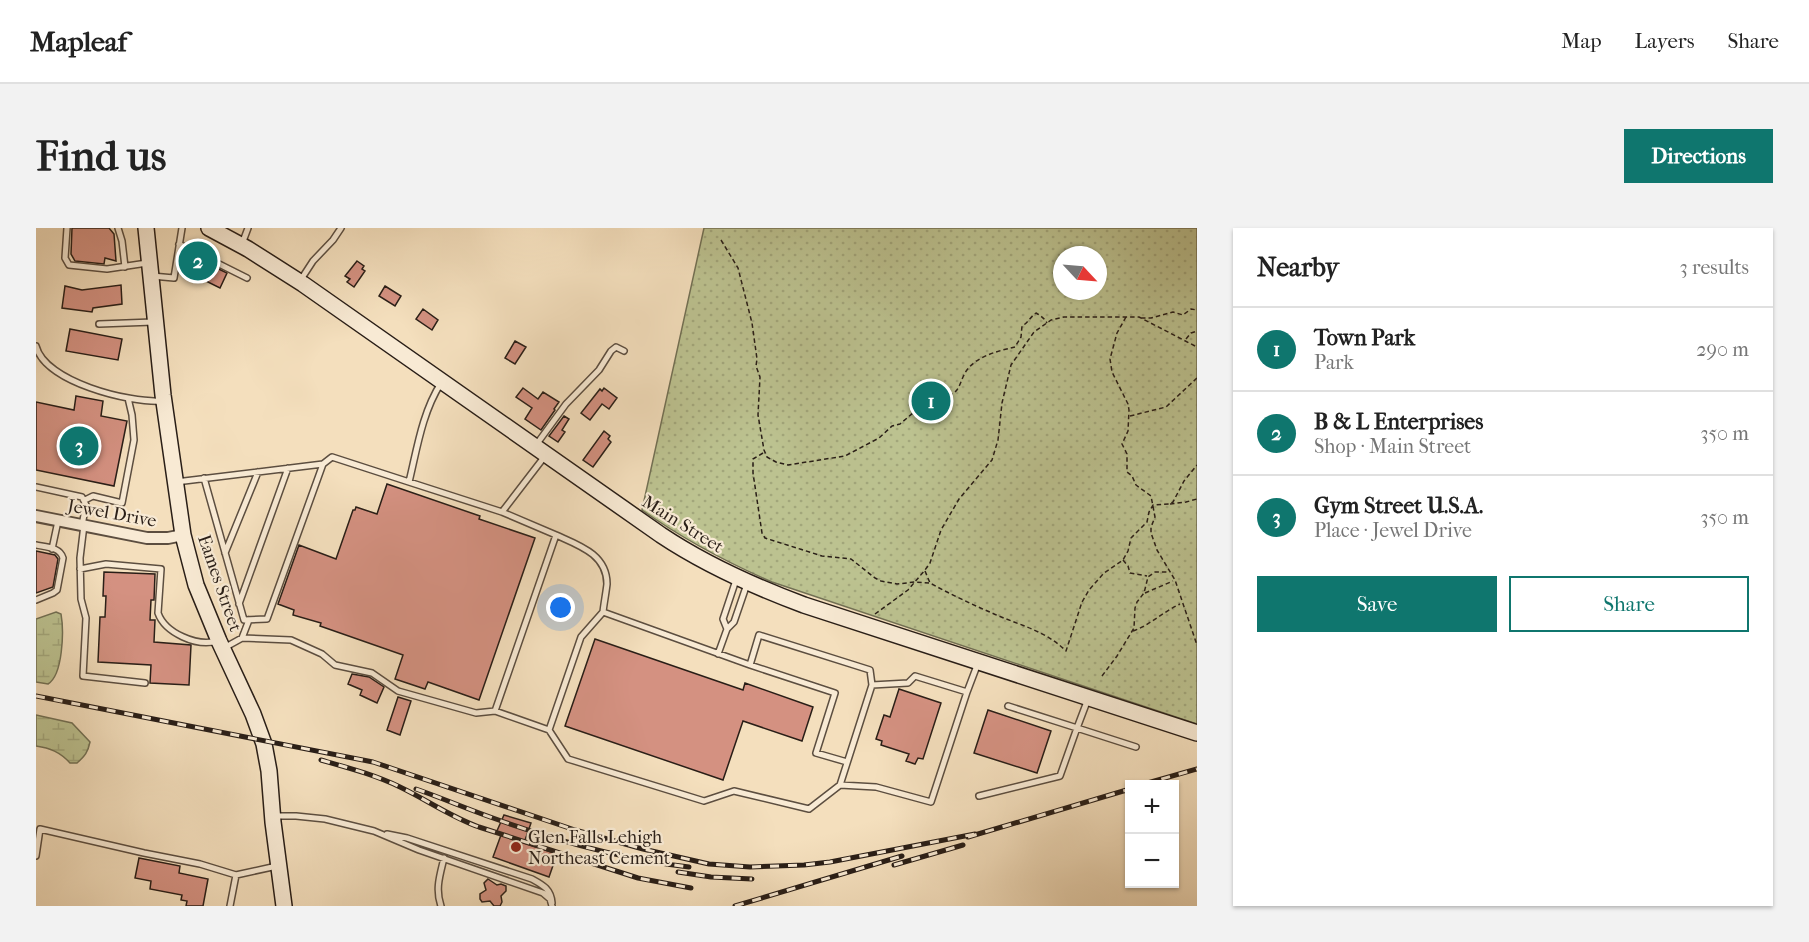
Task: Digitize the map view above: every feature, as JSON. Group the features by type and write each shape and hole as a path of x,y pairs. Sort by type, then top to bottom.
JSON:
{"main road":[{"name":"Eames Street","path":"146,228 164,401 183,535 196,585 261,735 268,761 284,906"},
{"name":"Main Street","path":"209,228 299,281 660,535 695,557 742,580 804,605 1197,733"}],"street":[{"name":"Jewel Drive","path":"36,516 147,538 183,535"}],"lane":[{"path":"67,228 65,258 69,266 151,269 174,278 182,228"},
{"path":"118,228 123,241 126,267"},
{"path":"241,245 248,228"},
{"path":"299,281 341,228"},
{"path":"180,244 247,278"},
{"path":"99,324 155,322"},
{"path":"36,346 44,362 63,376 97,390 128,398 164,401"},
{"path":"502,512 541,451 566,404 599,370 611,351 616,347 624,351"},
{"path":"409,483 424,420 442,381"},
{"path":"84,500 93,496 122,503 134,440 128,398"},
{"path":"175,482 323,464 332,457 502,512 590,550 603,566 607,582 603,612 581,637 549,730"},
{"path":"204,478 244,620 267,619 323,464"},
{"path":"239,604 288,468"},
{"path":"225,553 258,472"},
{"path":"36,487 78,495 84,500 86,507 80,552 81,599 86,618 83,676 145,683"},
{"path":"52,549 58,520"},
{"path":"495,711 556,535"},
{"path":"36,545 60,551 63,556 58,588 53,594 36,600"},
{"path":"80,569 106,564 161,569 158,613 161,620 167,626 194,641 221,645 242,638 291,640 322,654 335,665 372,674 398,690 476,713 495,711 549,730 568,759 704,801 734,791 810,808 840,785 872,685 870,670 759,635 750,665"},
{"path":"728,629 723,619 742,580"},
{"path":"718,654 728,629 734,622 742,580"},
{"path":"603,612 835,693 816,753 847,762"},
{"path":"242,638 249,620"},
{"path":"840,785 876,787 931,802 978,662"},
{"path":"872,685 908,683 915,676 967,692"},
{"path":"979,796 1060,776 1088,698"},
{"path":"1008,706 1136,747"},
{"path":"273,816 318,818 407,838 532,879 550,891 552,906"},
{"path":"36,856 40,829 200,864 236,875 278,865"},
{"path":"374,831 543,893 550,899 552,906"},
{"path":"441,906 438,880 444,858"},
{"path":"230,906 236,875"}],"path":[{"path":"721,240 738,268 752,323 756,366 760,377 758,415 765,453 770,460 788,465 845,456 865,447 892,426 900,424 920,407 954,393 969,366 994,351 1015,347 1021,337 1022,326 1027,324 1033,315 1036,313 1047,323"},
{"path":"861,623 908,590 925,570 930,563 941,530 959,499 992,460 998,441 1002,403 1011,365 1034,332 1051,320 1064,317 1151,318 1173,312 1183,315 1191,309 1197,310"},
{"path":"1126,317 1117,333 1110,359 1112,372 1128,404 1128,431 1122,444 1127,454 1127,472 1132,476 1136,485 1151,496 1155,517 1150,527 1151,533 1157,550 1175,580 1197,645"},
{"path":"1139,317 1197,347"},
{"path":"1185,340 1191,333 1197,331"},
{"path":"1128,417 1166,407 1197,378"},
{"path":"765,453 762,452 755,456 753,462 762,533 765,538 822,556 851,559 881,581 897,584 930,583 992,613 1042,633 1066,651 1082,602 1089,590 1104,573 1123,560 1131,538 1147,522 1153,505"},
{"path":"1169,504 1173,502 1184,481 1197,465"},
{"path":"1153,505 1197,499"},
{"path":"1123,560 1130,573 1148,577"},
{"path":"925,570 930,583"},
{"path":"1102,676 1132,631 1137,602 1144,593 1148,577 1155,572 1169,573"},
{"path":"1144,593 1175,580"},
{"path":"1132,631 1145,626 1182,603"}],"green space":[{"path":"704,228 1197,228 1197,724 772,582 673,531 642,510"},
{"path":"56,612 61,614 62,622 62,641 57,672 48,684 36,682 36,619"},
{"path":"36,715 72,723 90,742 87,751 77,763 70,763 54,751 36,746"}],"building":[{"path":"72,228 109,228 114,234 116,261 105,258 104,264 75,261 71,254"},
{"path":"190,255 227,273 220,288 200,278 198,282 184,276 186,272 182,270"},
{"path":"357,261 364,266 362,269 365,271 354,287 347,282 350,279 345,276"},
{"path":"121,285 122,304 93,308 92,312 62,308 65,286 82,290"},
{"path":"385,286 401,296 395,306 379,296"},
{"path":"423,309 438,320 432,330 416,319"},
{"path":"70,329 122,339 118,360 66,351"},
{"path":"515,341 526,347 515,364 505,358"},
{"path":"523,388 538,399 543,392 559,402 541,430 525,419 532,408 516,397"},
{"path":"604,388 617,398 609,409 602,404 590,420 581,413 600,389 602,391"},
{"path":"76,396 103,401 101,416 127,421 114,486 36,470 36,402 74,410"},
{"path":"564,416 569,419 562,430 565,432 558,442 549,436"},
{"path":"604,431 610,436 608,439 611,442 593,467 583,460"},
{"path":"387,484 480,516 479,519 535,538 479,700 428,682 425,689 395,679 403,655 320,626 321,623 293,615 294,610 278,604 299,545 336,559 353,510 356,507 377,514"},
{"path":"36,551 55,555 58,559 53,587 36,593"},
{"path":"104,572 155,574 154,600 151,600 150,620 155,620 154,642 191,645 189,685 150,683 151,665 98,662 100,617 105,617"},
{"path":"595,639 743,690 745,683 813,707 802,741 743,721 723,780 565,726"},
{"path":"352,674 369,677 384,687 377,703 360,695 362,690 348,684"},
{"path":"899,689 941,703 923,759 918,758 915,764 906,761 909,754 881,745 882,741 876,739 884,715 890,717"},
{"path":"398,697 411,701 400,735 387,730"},
{"path":"988,710 1051,731 1037,773 974,753"},
{"name":"Glen Falls Lehigh Northeast Cement","path":"504,815 531,823 524,843 557,854 549,877 493,857 501,835 496,833"},
{"path":"139,858 180,866 179,873 208,879 203,906 186,906 187,901 181,900 182,895 150,889 151,881 135,878"},
{"path":"488,879 497,885 506,886 506,891 501,896 500,906 494,906 490,901 482,902 480,899 480,894 486,890 484,883"}],"railway":[{"path":"36,696 373,762 575,830 709,864 750,867 804,865 975,834"},
{"path":"321,760 391,783 479,827 638,878 691,888"},
{"path":"1158,780 1197,769"},
{"path":"416,789 565,842 614,854 689,867"},
{"path":"968,837 1125,790"},
{"path":"894,865 963,845"},
{"path":"735,906 902,856"},
{"path":"678,872 711,877 752,879"}],"place":[{"name":"B & L Enterprises","path":"198,261"},
{"name":"Town Park","path":"931,401"},
{"name":"Gym Street U.S.A.","path":"79,446"},
{"name":"Glen Falls Lehigh Northeast Cement","path":"516,847"}]}
